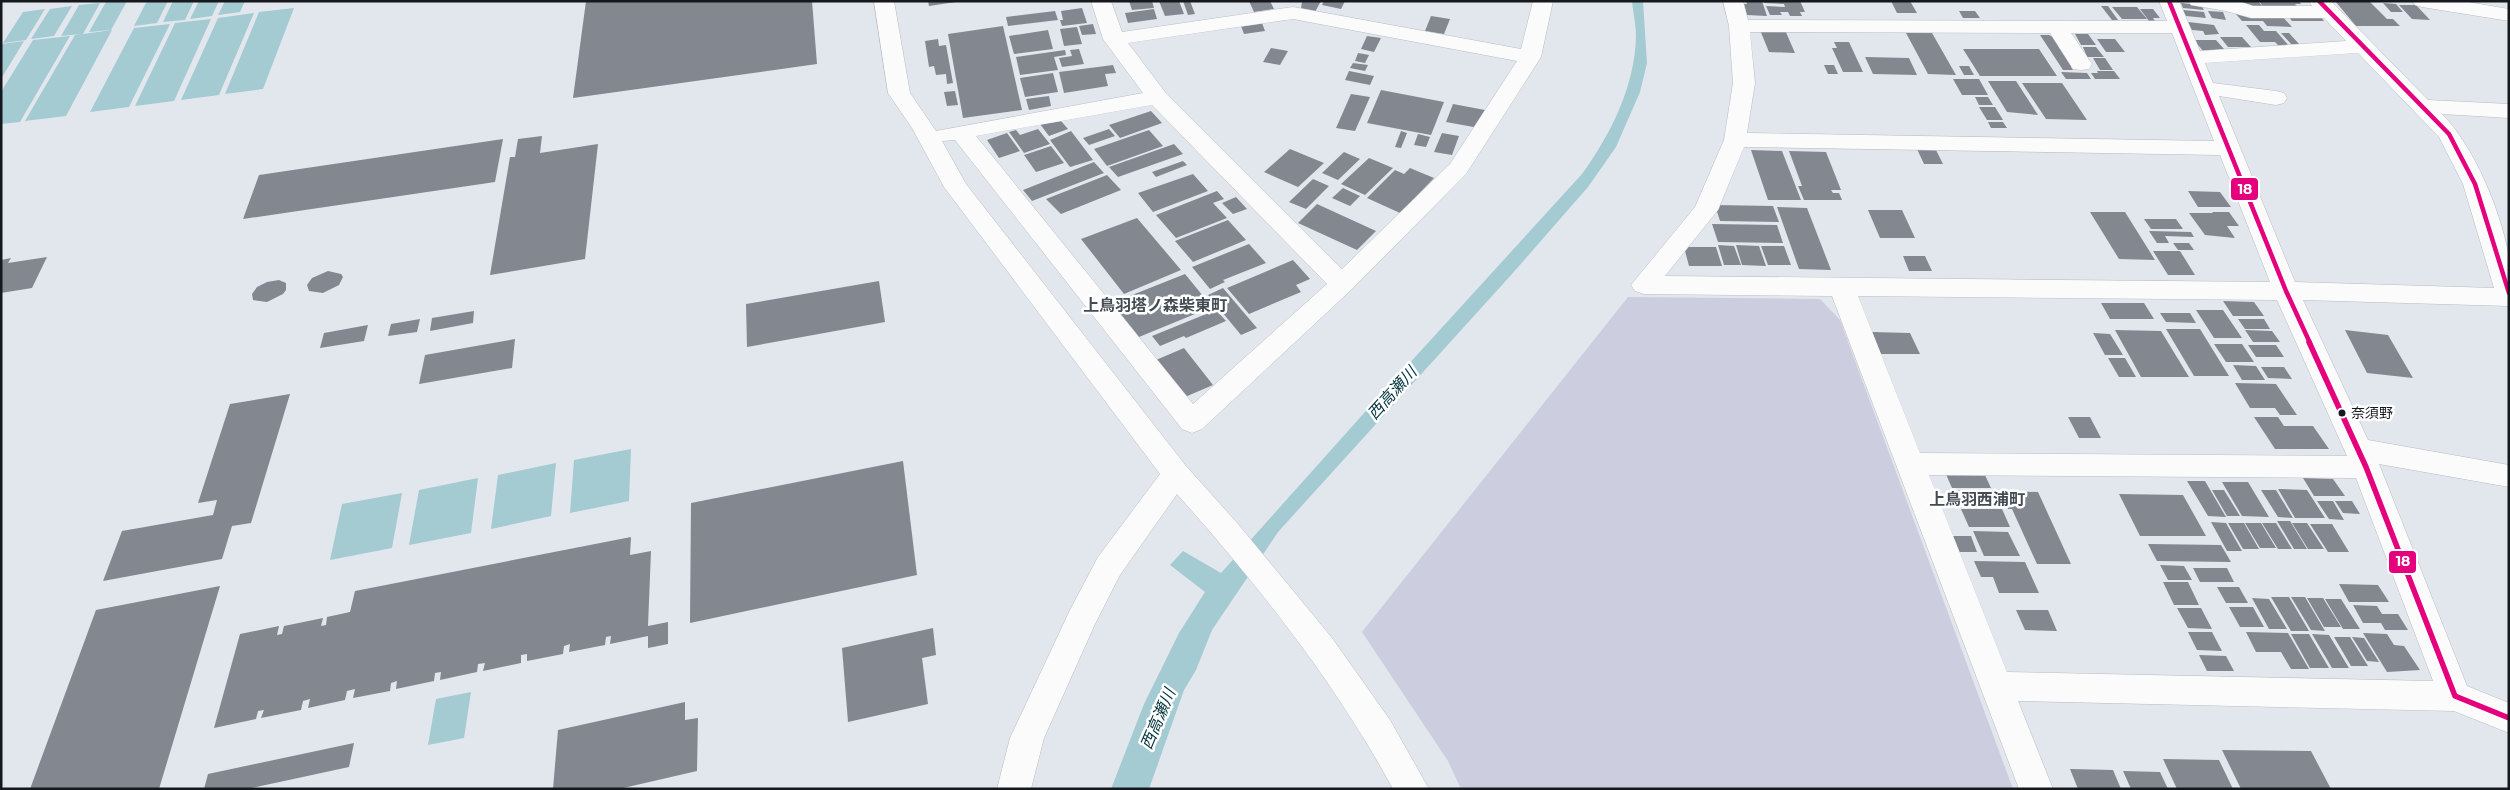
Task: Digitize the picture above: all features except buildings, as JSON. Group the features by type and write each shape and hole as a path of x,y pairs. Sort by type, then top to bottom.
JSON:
{"street":[{"path":"884,1 899,92 929,138 956,187 1176,474 1200,499 1306,626 1392,750 1412,789"},
{"path":"1101,1 1114,39 1158,97 1342,284"},
{"path":"960,132 1192,422 1342,284 1458,169 1530,57 1543,1"},
{"path":"1733,1 1739,26 1744,83 1735,140 1706,210 1644,285 2286,291 2509,296 2475,184 2449,134 2324,7 2251,12 2229,5 2198,1"},
{"path":"2169,1 2286,291 2362,458 2455,696"},
{"path":"2422,1 2509,13"},
{"path":"2498,1 2509,13"},
{"path":"1114,39 1293,7 1530,57"},
{"path":"1739,26 2179,27"},
{"path":"2056,27 2081,64"},
{"path":"2192,58 2363,46"},
{"path":"2204,88 2276,98"},
{"path":"929,138 1158,97"},
{"path":"2422,106 2509,111"},
{"path":"1735,140 2229,148"},
{"path":"1842,286 1909,464 2036,789"},
{"path":"1909,464 2362,458 2509,476"},
{"path":"1014,789 1027,738 1081,620 1109,566 1176,474"},
{"path":"1997,686 2455,696 2509,718"}],"shaded area":[{"path":"1628,297 1820,299 1840,320 2013,789 1461,789 1448,761 1362,632"}],"water":[{"path":"127,1 111,30 89,32 106,2"},
{"path":"147,1 168,1 157,23 134,26"},
{"path":"173,1 194,1 185,20 163,22"},
{"path":"199,1 219,1 212,16 190,19"},
{"path":"225,1 245,1 240,12 218,15"},
{"name":"西高瀬川","path":"1632,1 1643,1 1647,63 1640,92 1616,147 1588,187 1512,274 1278,532 1212,630 1196,670 1184,690 1149,789 1111,789 1144,704 1179,633 1205,592 1170,565 1183,551 1221,573 1582,174 1603,143 1620,109 1626,91 1635,55 1636,27"},
{"path":"100,3 83,34 112,30 66,116 25,121 75,35 81,34 61,36 79,5"},
{"path":"72,6 54,36 31,39 50,9"},
{"path":"294,8 263,89 225,94 259,12"},
{"path":"45,9 26,40 3,43 23,12"},
{"path":"254,13 219,95 181,100 218,18"},
{"path":"211,19 174,101 135,106 175,23"},
{"path":"170,24 129,107 90,112 134,28"},
{"path":"70,36 20,122 1,124 1,92 33,40"},
{"path":"24,41 1,79 1,44"},
{"path":"631,449 629,501 570,513 574,460"},
{"path":"556,463 551,516 491,529 498,475"},
{"path":"478,478 471,533 409,545 419,490"},
{"path":"402,493 392,548 330,560 342,504"},
{"path":"471,692 464,738 428,745 436,699"}],"transit line":[{"name":"18","path":"2169,1 2286,291 2366,467 2455,696 2509,718"},
{"name":"18","path":"2319,1 2449,134 2475,184 2509,293"}],"place":[{"name":"奈須野","path":"2342,413"}],"district":[{"name":"上鳥羽塔ノ森柴東町","path":"1155,305"},
{"name":"上鳥羽西浦町","path":"1977,499"}]}
